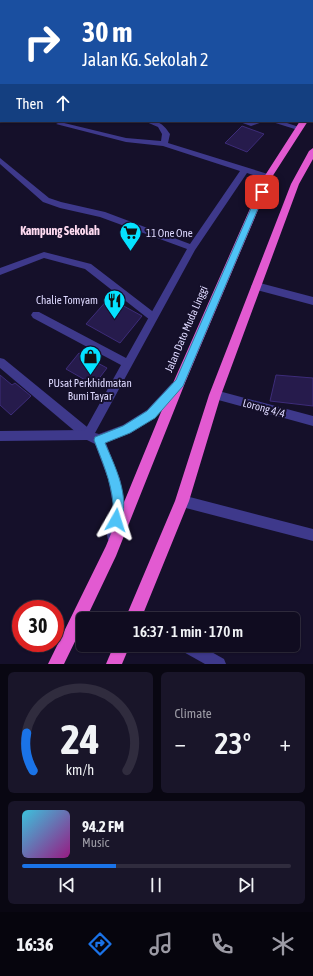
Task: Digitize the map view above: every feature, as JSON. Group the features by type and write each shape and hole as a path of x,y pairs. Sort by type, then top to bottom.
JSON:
{"highway":[{"name":"Jalan Dato Muda Linggi","path":"56,664 111,551 179,383 268,177 301,125"},
{"path":"137,612 182,501 215,395 256,286 295,184 313,151"},
{"path":"114,664 119,652"}],"street":[{"path":"151,122 161,126 166,134 164,144"},
{"path":"244,122 251,124 258,122"},
{"path":"280,122 301,125"},
{"path":"60,124 126,140 164,144 268,177"},
{"path":"0,160 46,200 60,205 102,214 192,248"},
{"path":"93,438 128,364 192,248 245,170"},
{"path":"0,272 44,255 88,266 153,317"},
{"path":"256,286 313,301"},
{"path":"36,315 128,364"},
{"path":"0,362 93,438 114,479 119,504 111,551"},
{"path":"0,436 93,438 127,429 151,414 179,383"},
{"name":"Lorong 4/4","path":"215,395 313,421"},
{"path":"182,501 313,535"},
{"path":"198,652 219,664"}],"building":[{"path":"242,126 264,134 247,152 225,143"},
{"name":"Chalie Tomyam","path":"109,298 142,316 120,343 86,324"},
{"name":"PUsat Perkhidmatan Bumi Tayar","path":"79,353 107,368 94,385 66,369"},
{"path":"0,375 12,385 15,383 31,396 11,415 0,405"},
{"path":"276,375 313,378 313,406 270,401"}],"place":[{"name":"11 One One","path":"131,252"},
{"name":"Chalie Tomyam","path":"114,320"},
{"name":"PUsat Perkhidmatan Bumi Tayar","path":"90,376"}],"district":[{"name":"Kampung Sekolah","path":"60,231"}],"route":[{"path":"116,520 119,504 114,479 99,440 127,429 151,414 179,383 262,192"}]}
